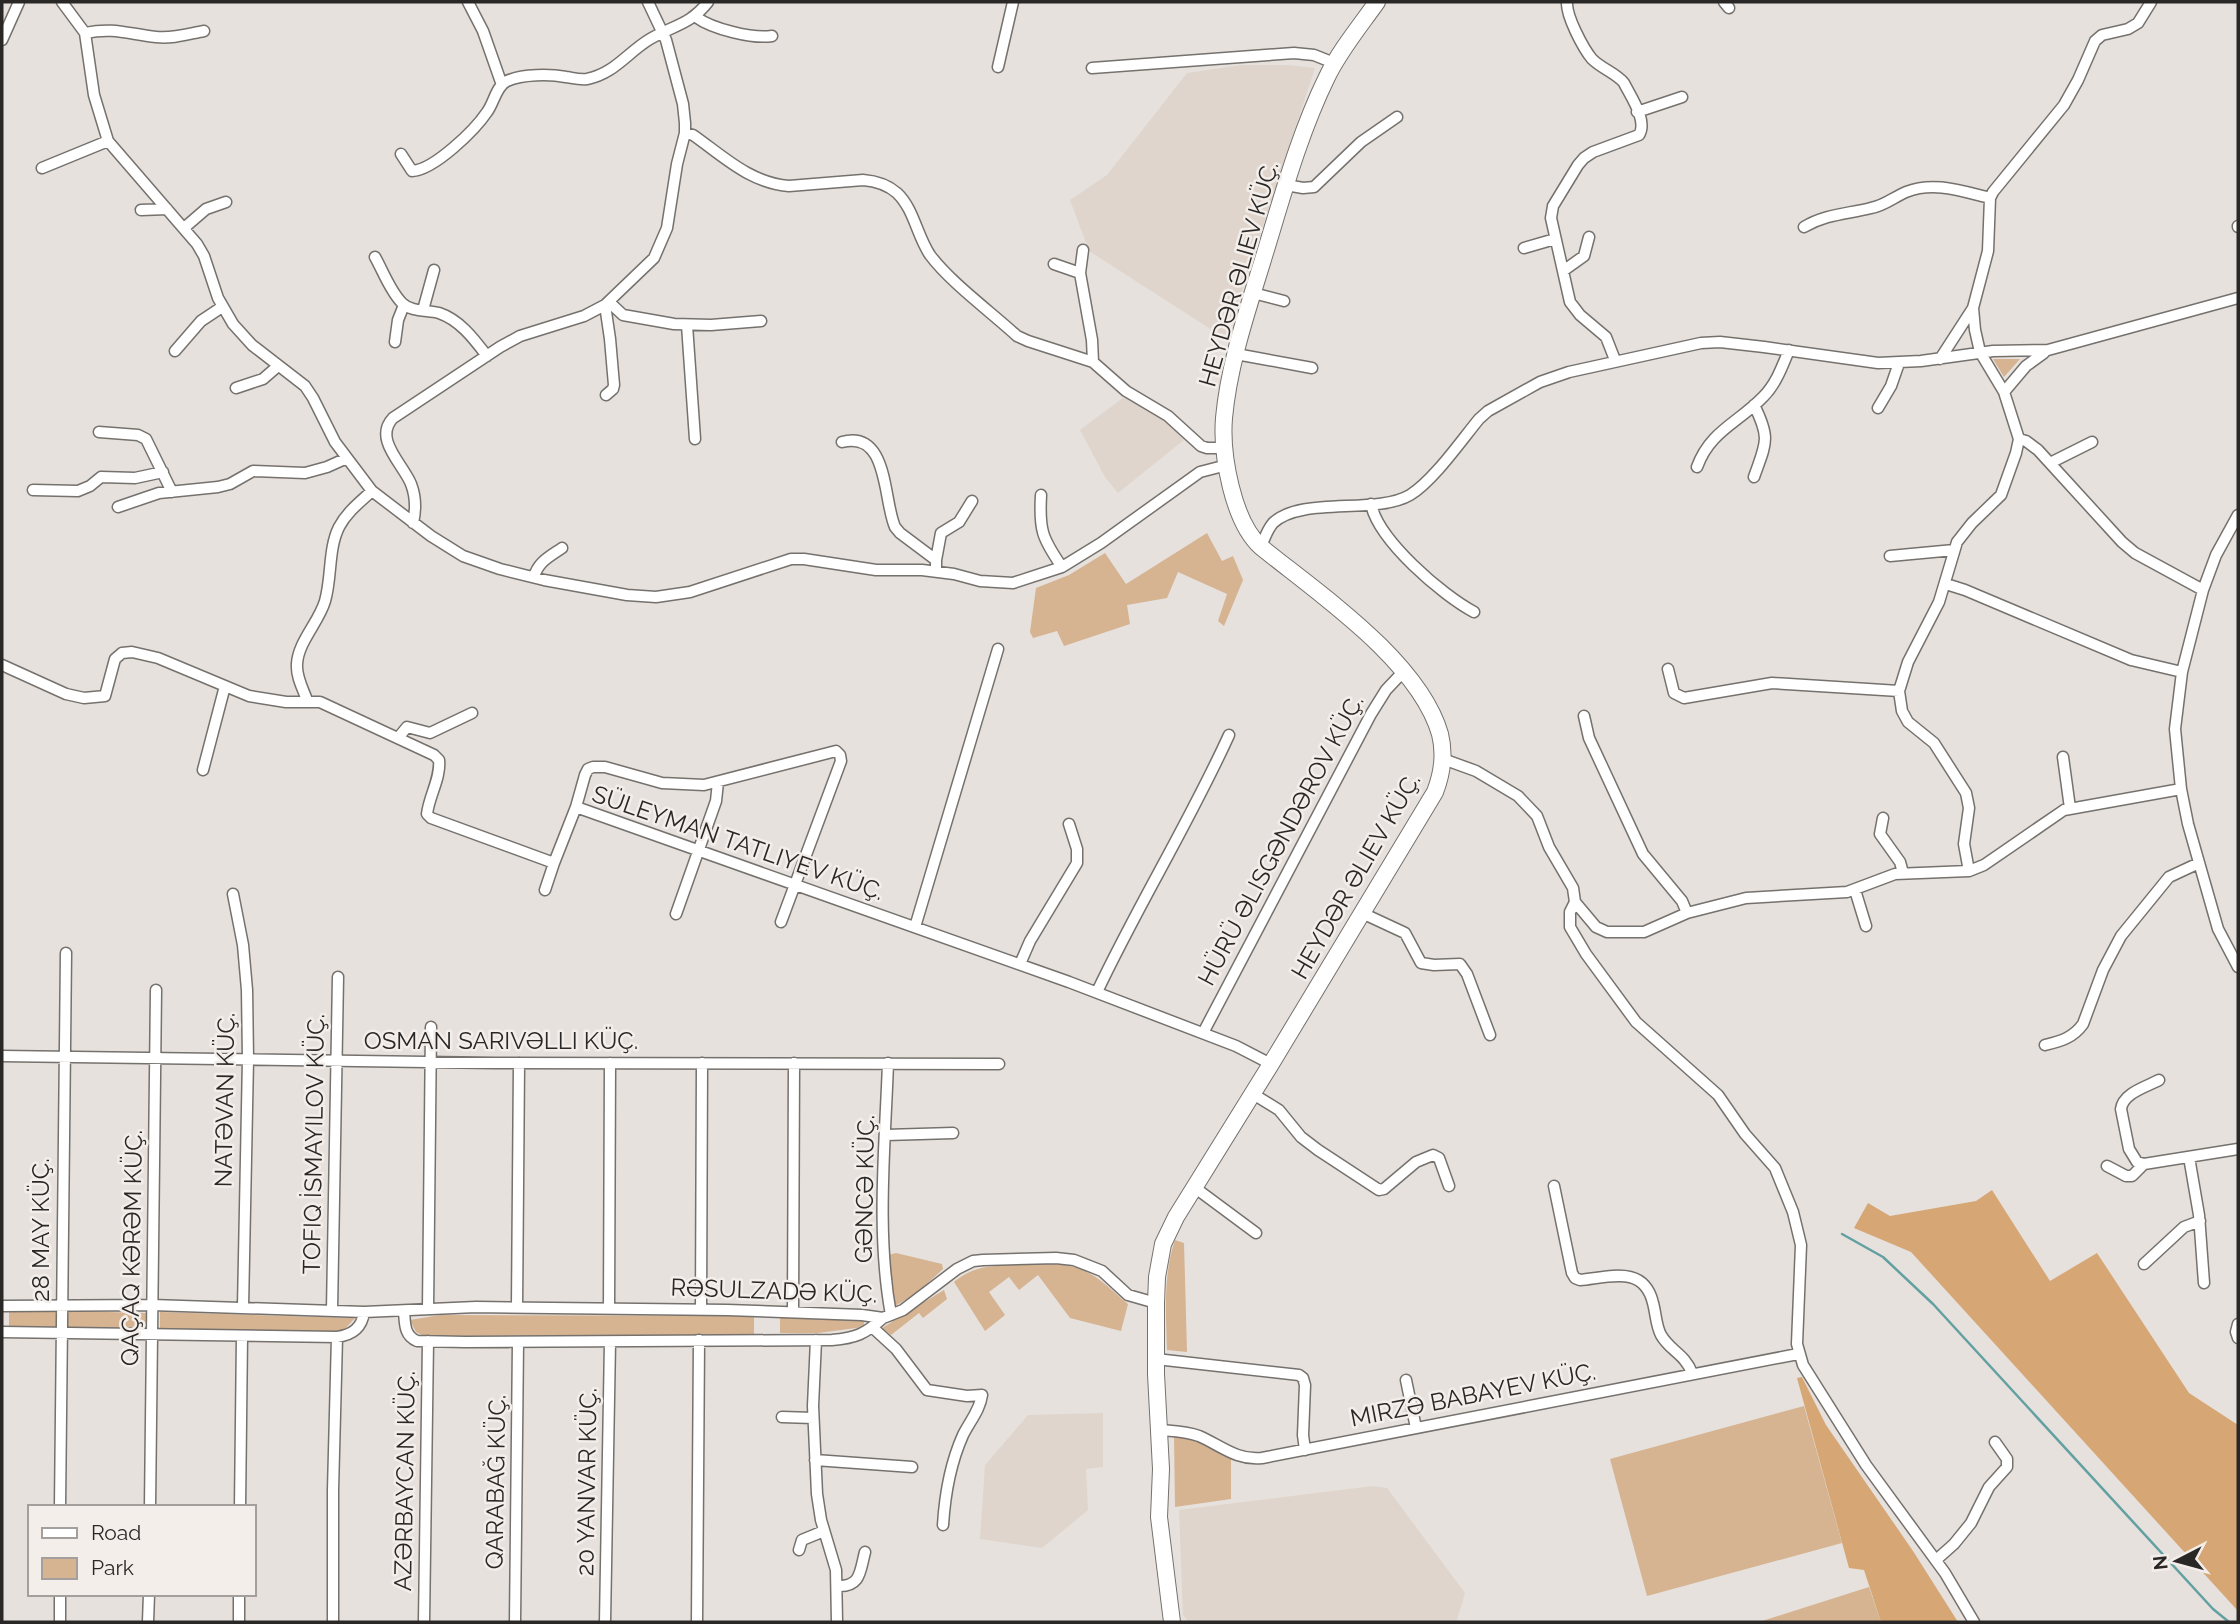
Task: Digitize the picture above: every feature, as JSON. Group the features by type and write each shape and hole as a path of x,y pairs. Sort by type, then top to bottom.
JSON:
{"main road":[{"name":"HEYDƏR ƏLIEV KÜÇ.","path":"1161,1469 1156,1303 1163,1244 1194,1187 1435,792 1443,759 1435,720 1403,672 1352,620 1261,547 1244,526 1225,448 1224,418 1236,355 1286,185 1320,92 1334,63 1377,2"},
{"path":"1161,1469 1159,1517 1172,1622"},
{"path":"1161,1469 1170,1521 1175,1600 1180,1622"}],"street":[{"path":"2,40 19,2"},
{"path":"62,2 85,33 94,95 108,141 184,228 204,256 222,307 233,324 252,345 304,386 335,442 372,491 413,523 463,556 500,569 591,590 656,597 690,592 791,559 876,570 936,566 1000,584 1013,583 1062,567 1101,543 1200,472 1227,465"},
{"path":"468,2 483,31 502,85"},
{"path":"413,523 416,510 411,483 388,444 386,434 387,425 393,418 520,336 584,316 607,304 654,258 662,242 685,133 683,104 677,78 648,2"},
{"path":"401,154 412,171 418,171 447,153 477,124 488,112 502,85 507,81 547,75 589,79 615,67 643,44 696,17 708,2"},
{"path":"998,67 1013,2"},
{"path":"1567,2 1567,10 1587,52 1593,60 1620,78 1643,130 1639,135 1593,152 1577,165 1552,206 1551,218 1570,302 1580,315 1606,337 1615,360"},
{"path":"1940,359 1973,308 1987,251 1990,198 1993,192 2064,105 2095,41 2102,35 2128,29 2138,23 2152,2"},
{"path":"696,17 710,24 755,37 772,36"},
{"path":"85,33 109,29 170,38 204,31"},
{"path":"1092,68 1294,53 1314,55 1334,63"},
{"path":"1637,112 1682,97"},
{"path":"1286,185 1314,187 1361,142 1397,117"},
{"path":"685,133 699,139 741,169 777,185 863,180 874,181 889,188 906,204 921,240 939,265 1017,335 1094,362 1126,390 1168,416 1201,446 1207,449 1225,448"},
{"path":"42,168 108,141"},
{"path":"1804,227 1828,216 1880,206 1903,193 1934,185 1990,198"},
{"path":"184,228 206,209 226,202"},
{"path":"141,210 167,209"},
{"path":"1563,271 1584,256 1589,237"},
{"path":"1524,248 1555,239"},
{"path":"1083,250 1080,273 1093,340 1094,362"},
{"path":"375,257 404,305 440,314 457,323 472,336 487,356"},
{"path":"1054,264 1080,273"},
{"path":"423,310 434,270"},
{"path":"1253,293 1284,301"},
{"path":"1261,547 1267,532 1282,517 1316,508 1371,504 1409,496 1422,486 1479,419 1489,411 1540,382 1615,360 1711,342 1878,363 1940,359 1980,352 2048,350 2238,298"},
{"path":"607,304 623,315 687,325 761,321"},
{"path":"606,395 614,385 607,304"},
{"path":"395,342 398,320 404,305"},
{"path":"175,351 201,321 222,307"},
{"path":"1969,871 1964,844 1969,808 1966,793 1934,743 1908,722 1902,711 1899,691 1908,662 1946,584 1954,550 1972,523 2001,495 2019,439 2004,392 1980,352 1973,308"},
{"path":"687,325 695,439"},
{"path":"1697,467 1703,451 1712,440 1772,387 1789,350"},
{"path":"2004,392 2026,366 2048,350"},
{"path":"1236,355 1312,368"},
{"path":"1878,408 1891,386 1899,363"},
{"path":"236,388 263,379 278,366"},
{"path":"1754,405 1766,435 1766,443 1754,477"},
{"path":"99,432 138,435 146,439 172,492"},
{"path":"842,442 851,439 859,441 867,446 878,460 884,475 895,527 936,566"},
{"path":"2019,439 2038,450 2135,553 2203,590"},
{"path":"2050,463 2092,442"},
{"path":"118,507 145,497 230,484 253,471 315,472 346,458"},
{"path":"33,490 78,491 101,477 135,478 163,472"},
{"path":"307,700 298,676 297,664 300,650 319,617 325,600 334,539 348,513 372,491"},
{"path":"1041,495 1041,533 1062,567"},
{"path":"936,566 942,533 959,522 972,501"},
{"path":"1371,504 1375,518 1402,553 1444,593 1474,612"},
{"path":"2238,515 2216,555 2203,590 2182,673 2175,729 2181,789 2199,863 2218,929 2238,967"},
{"path":"534,577 537,567 562,548"},
{"path":"1890,556 1954,550"},
{"path":"1946,584 2130,660 2182,673"},
{"path":"915,927 999,649"},
{"path":"2,665 66,694 84,698 105,696 115,659 121,653 132,652 158,658 249,696 286,702 320,702 434,755 439,760 440,767 427,814 431,818 554,863"},
{"path":"1668,669 1674,693 1684,698 1772,683 1899,691"},
{"name":"HÜRÜ ƏLISGƏNDƏROV KÜÇ.","path":"1203,1033 1371,714 1386,690 1403,672"},
{"path":"203,770 225,686"},
{"path":"398,738 407,727 430,733 472,713"},
{"path":"1584,716 1589,738 1643,854 1682,901 1687,913"},
{"path":"1097,992 1138,909 1196,806 1229,735"},
{"path":"545,890 585,775 593,766 662,783 704,785 836,751 841,761 781,922"},
{"path":"2063,757 2070,808"},
{"path":"1443,759 1476,771 1518,796 1529,806 1537,816 1549,847 1573,888 1575,902 1596,927 1607,932 1644,932 1687,913 1746,898 1830,894 1855,890 1885,877 1903,873 1976,870 2070,808 2181,789"},
{"path":"676,914 716,801 718,782"},
{"path":"576,807 1097,992 1236,1046 1271,1064"},
{"path":"1883,818 1881,838 1900,862 1903,873"},
{"path":"1020,964 1030,942 1077,863 1077,849 1069,824"},
{"path":"2045,1045 2064,1040 2078,1031 2103,970 2121,936 2169,877 2199,863"},
{"path":"1855,890 1866,926"},
{"name":"NATƏVAN KÜÇ.","path":"233,894 246,970 248,1059 243,1307"},
{"path":"1575,902 1570,912 1570,927 1619,1001 1651,1037 1718,1095 1745,1135 1775,1168 1793,1212 1801,1245 1797,1314 1798,1354 1847,1437 1955,1587 1974,1622"},
{"path":"1362,913 1405,933 1421,963 1460,964 1468,974 1490,1035"},
{"name":"28 MAY KÜÇ.","path":"60,1505 66,953"},
{"path":"332,1310 338,977"},
{"name":"QAÇAQ KƏRƏM KÜÇ.","path":"150,1505 156,990"},
{"path":"428,1309 431,1027"},
{"path":"2,1056 519,1063 999,1063"},
{"path":"517,1307 519,1063"},
{"path":"609,1308 610,1063"},
{"path":"701,1310 702,1063"},
{"path":"793,1312 794,1063"},
{"name":"GƏNCƏ KÜÇ.","path":"887,1317 883,1242 888,1063"},
{"path":"2159,1080 2126,1098 2122,1103 2129,1149 2137,1162 2144,1164 2238,1149"},
{"path":"1253,1094 1279,1110 1301,1136 1318,1150 1379,1190 1384,1189 1416,1162 1433,1155 1439,1158 1449,1186"},
{"path":"886,1135 953,1133"},
{"path":"2189,1157 2200,1222 2204,1283"},
{"path":"2107,1166 2132,1176 2144,1164"},
{"path":"1554,1186 1575,1278 1580,1280 1625,1276 1642,1281 1653,1300 1661,1336 1688,1362 1692,1373"},
{"path":"1194,1187 1256,1233"},
{"path":"2144,1264 2184,1227 2200,1222"},
{"name":"RƏSULZADƏ KÜÇ.","path":"364,1312 517,1307 793,1312 887,1317 911,1306 966,1264 983,1260 1056,1258 1074,1260 1102,1271 1128,1295 1156,1303"},
{"path":"2,1306 152,1305 364,1312 363,1321 352,1334 337,1337 2,1332"},
{"path":"404,1311 405,1327 409,1336 417,1341 816,1340 856,1337 887,1317"},
{"path":"2238,1324 2238,1338"},
{"path":"872,1327 896,1349 927,1390 955,1395 982,1395 981,1403 963,1435 947,1479 943,1525"},
{"path":"240,1505 242,1336"},
{"path":"334,1622 332,1490 337,1337"},
{"path":"697,1622 699,1340"},
{"path":"816,1340 813,1418 818,1508 838,1586 836,1622"},
{"name":"AZƏRBAYCAN KÜÇ.","path":"424,1622 428,1341"},
{"name":"QARABAĞ KÜÇ.","path":"515,1622 518,1342"},
{"name":"20 YANVAR KÜÇ.","path":"605,1622 610,1342"},
{"name":"MIRZƏ BABAYEV KÜÇ.","path":"1160,1430 1200,1437 1244,1458 1262,1458 1798,1354"},
{"path":"1156,1359 1299,1375 1305,1385 1304,1450"},
{"path":"1406,1380 1416,1428"},
{"path":"782,1418 813,1418"},
{"path":"1936,1560 1971,1523 1989,1487 2007,1467 2007,1459 1994,1441"},
{"path":"816,1460 912,1467"},
{"path":"799,1550 802,1540 824,1531"},
{"path":"838,1586 854,1583 865,1552"},
{"path":"60,1596 60,1622"},
{"path":"148,1622 149,1596"},
{"path":"239,1596 239,1622"}],"shaded area":[{"path":"1241,65 1315,68 1226,339 1089,251 1070,200 1107,175 1187,73"},
{"path":"1124,397 1168,421 1184,440 1118,493 1105,477 1080,430"},
{"path":"1992,1190 2050,1281 2097,1253 2189,1393 2238,1425 2238,1611 1911,1252 1854,1228 1868,1203 1890,1216 1976,1201"},
{"path":"1802,1377 1826,1425 1913,1551 1958,1622 1881,1622 1864,1570 1849,1568 1797,1378"},
{"path":"1103,1413 1103,1467 1086,1469 1088,1510 1042,1548 980,1539 985,1465 1028,1415"},
{"path":"1373,1486 1387,1488 1465,1593 1457,1620 1189,1622 1183,1615 1179,1510"}],"green space":[{"path":"1993,359 2020,359 2004,377"},
{"path":"1207,533 1222,561 1233,556 1243,580 1224,626 1218,621 1227,594 1178,572 1167,598 1127,605 1130,624 1064,646 1057,631 1033,638 1030,632 1036,588 1069,575 1105,553 1126,584"},
{"path":"1175,1240 1184,1243 1187,1352 1167,1350 1167,1280"},
{"path":"896,1253 942,1264 943,1269 917,1293 895,1306 888,1255"},
{"path":"1008,1265 1058,1265 1082,1269 1089,1273 1128,1304 1121,1331 1070,1318 1038,1275 1019,1290 1009,1277 989,1292 1005,1315 985,1331 954,1282 979,1269"},
{"path":"944,1290 947,1299 923,1318 919,1313 891,1335 882,1328"},
{"path":"9,1311 56,1311 56,1327 9,1326"},
{"path":"66,1311 147,1313 147,1330 65,1329"},
{"path":"160,1312 355,1318 344,1330 336,1332 160,1330"},
{"path":"440,1315 754,1316 754,1335 424,1336 416,1332 410,1320"},
{"path":"780,1316 864,1321 864,1327 818,1333 780,1333"},
{"path":"1804,1406 1842,1543 1647,1596 1610,1459"},
{"path":"1174,1436 1206,1444 1231,1459 1231,1499 1175,1507"},
{"path":"1869,1587 1881,1622 1759,1622"}],"waterway":[{"path":"1842,1234 1883,1257 1933,1304 2213,1609 2229,1622"}]}
